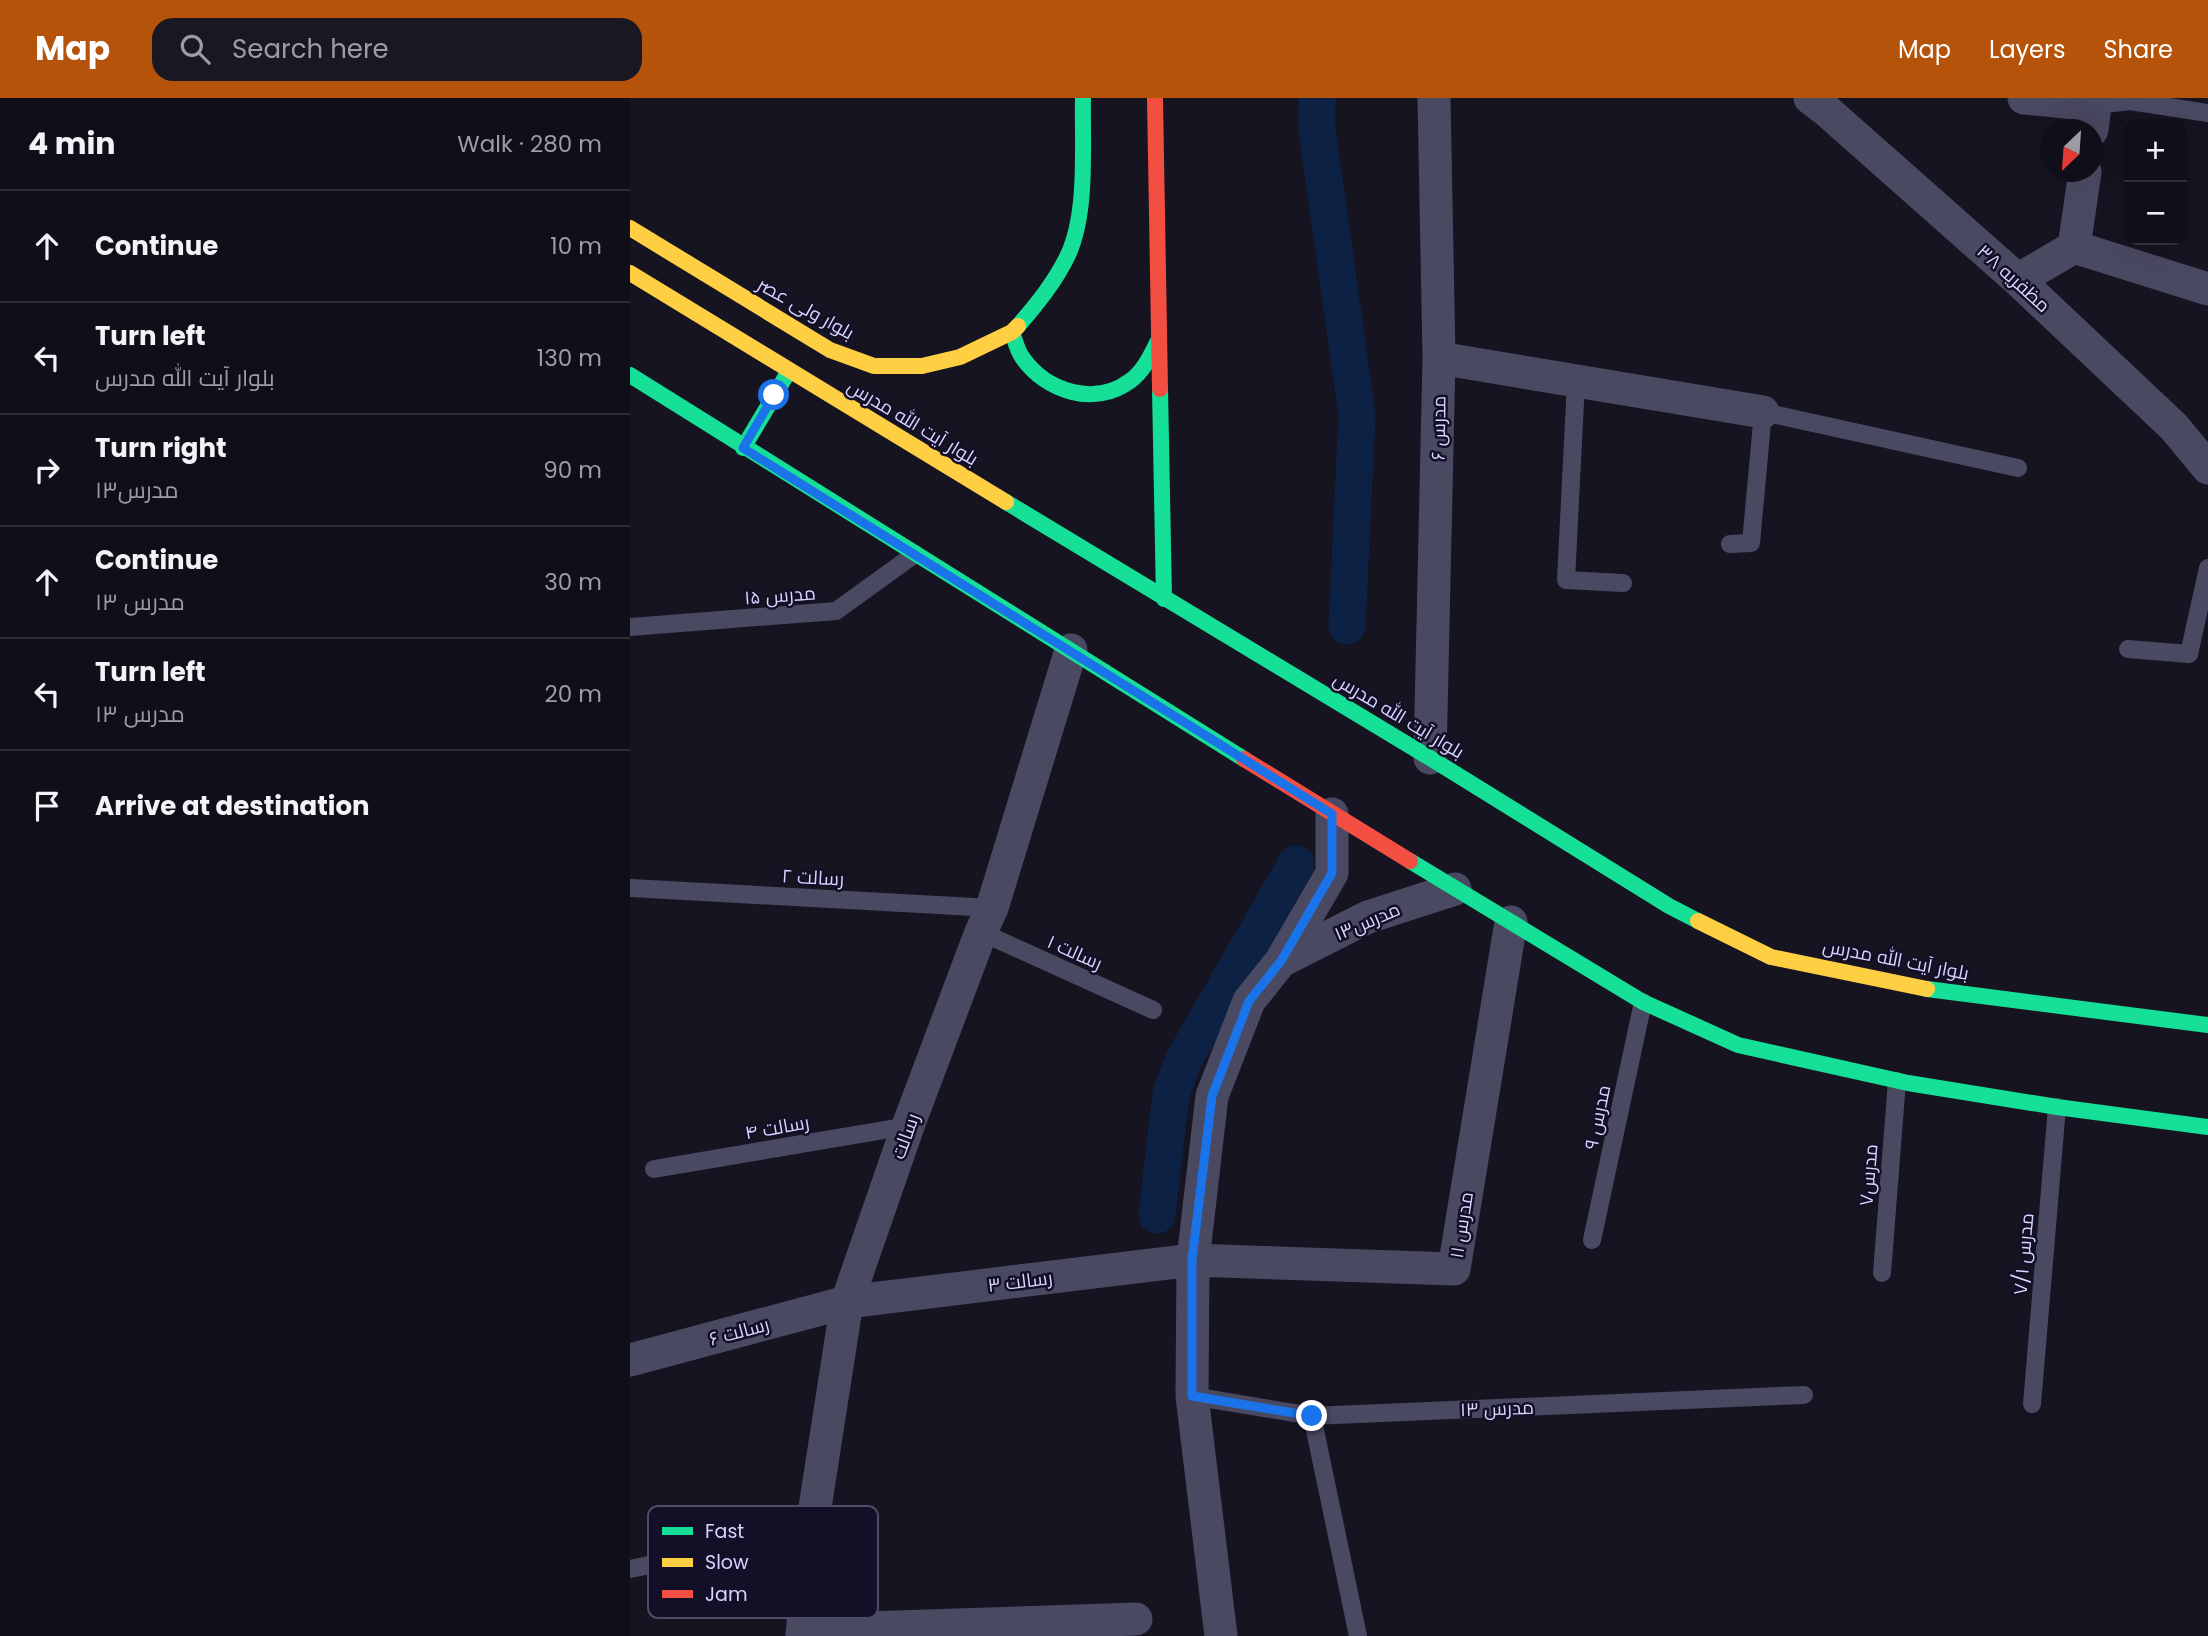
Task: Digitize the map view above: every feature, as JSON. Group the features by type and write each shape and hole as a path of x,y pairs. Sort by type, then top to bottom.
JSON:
{"main road":[{"name":"بلوار ولی عصر","path":"630,228 830,350 874,366 922,366 960,357 1012,331 1045,295 1069,253 1081,206 1083,98"},
{"path":"1154,98 1164,599"},
{"name":"بلوار آیت الله مدرس","path":"630,273 1669,906 1771,957 1925,989 2208,1025"},
{"path":"1012,331 1020,355 1036,375 1057,389 1082,395 1107,392 1130,381 1147,364 1158,341"},
{"path":"743,448 789,371"},
{"path":"630,375 1332,814 1643,1002 1738,1045 1897,1081 2057,1107 2208,1127"}],"street":[{"name":"مدرس ۶","path":"1430,758 1439,358 1434,98"},
{"name":"مظفریه ۳۸","path":"1810,98 2018,280 2174,427 2208,468"},
{"path":"2024,98 2094,117"},
{"path":"2074,247 2084,182"},
{"path":"2018,280 2074,247 2208,289"},
{"path":"1439,358 1763,412"},
{"name":"رسالت","path":"815,1506 847,1302 908,1126 986,920 1071,650"},
{"name":"مدرس۱۳","path":"1192,1260 1212,1096 1249,1001 1281,961 1332,873 1332,814"},
{"name":"مدرس۱۳","path":"1281,961 1368,917 1455,889"},
{"name":"مدرس ۱۱","path":"1192,1260 1454,1269 1511,922"},
{"path":"1192,1260 1192,1396 1221,1636"},
{"name":"رسالت ۳","path":"847,1302 1192,1260"},
{"name":"رسالت ۶","path":"630,1360 847,1302"},
{"path":"802,1633 1136,1619"}],"lane":[{"path":"2094,117 2130,100 2208,113"},
{"path":"1576,382 1566,580 1623,583"},
{"path":"1730,544 1752,543 1763,412 2018,468"},
{"name":"مدرس ۱۵","path":"630,627 836,611 915,554"},
{"path":"2128,649 2189,654 2208,568"},
{"name":"رسالت ۲","path":"631,888 986,920"},
{"name":"رسالت ۱","path":"986,920 1153,1010"},
{"name":"مدرس ۹","path":"1592,1241 1643,1002"},
{"name":"مدرس۷","path":"1882,1272 1897,1081"},
{"name":"مدرس ۷/۱","path":"2032,1404 2057,1107"},
{"name":"رسالت ۴","path":"654,1169 908,1126"},
{"name":"مدرس ۱۳","path":"1192,1396 1312,1416 1804,1395"},
{"path":"1312,1416 1358,1636"},
{"path":"630,1569 648,1565"}],"waterway":[{"path":"1317,98 1317,130 1357,415 1347,626"},
{"path":"1157,1215 1171,1094 1183,1061 1296,864"}],"traffic: fast":[{"path":"1018,326 1057,274 1074,238 1079,219 1083,178 1083,98"},
{"path":"1012,332 1022,357 1044,379 1057,387 1087,394 1116,389 1130,381 1143,368 1158,341"},
{"path":"743,448 789,371"},
{"path":"630,375 1244,759"},
{"path":"1160,389 1164,599"},
{"path":"1006,502 1669,906 1698,921"},
{"path":"1410,861 1643,1002 1738,1045 1908,1083 2057,1107 2208,1127"},
{"path":"1927,989 2208,1025"}],"traffic: slow":[{"path":"630,228 830,350 874,366 922,366 960,357 1012,332 1018,326"},
{"path":"630,273 1006,502"},
{"path":"1698,921 1771,957 1927,989"}],"traffic: jam":[{"path":"1155,98 1160,389"},
{"path":"1244,759 1410,861"}],"route":[{"path":"774,395 743,448 1332,814 1332,873 1281,961 1249,1001 1212,1096 1192,1260 1192,1396 1312,1416"}]}
